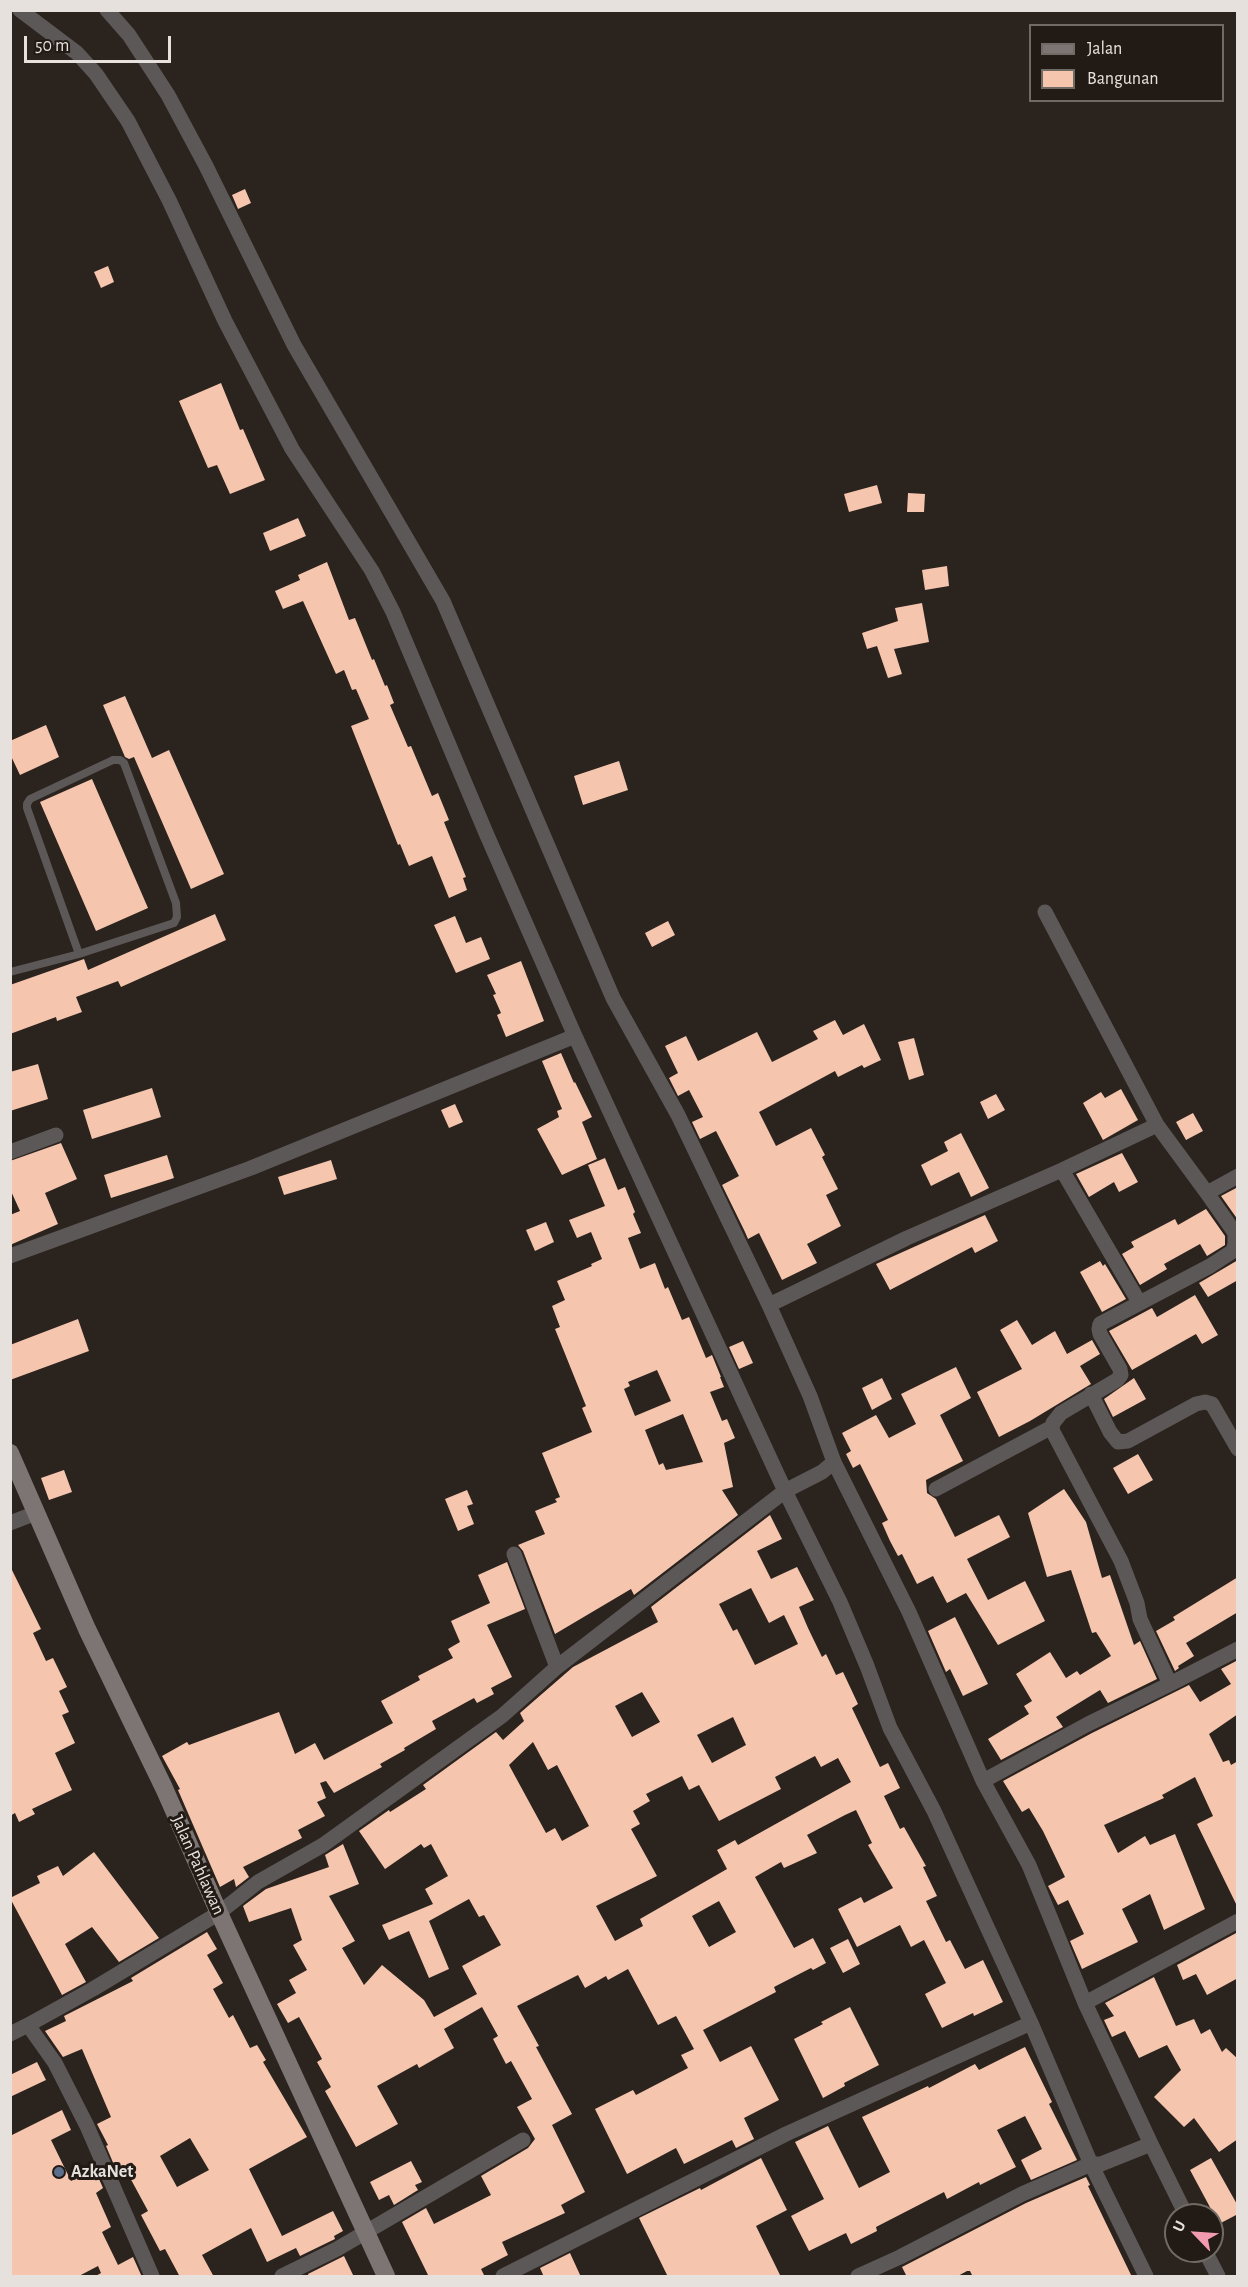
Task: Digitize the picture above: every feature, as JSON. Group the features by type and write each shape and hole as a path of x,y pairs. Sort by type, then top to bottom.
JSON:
{"street":[{"path":"20,10 77,53 96,74 128,121 169,200 225,321 292,449 372,571 411,650 486,833 575,1036 840,1602 890,1728 934,1811 1146,2277"},
{"path":"106,10 129,35 168,95 206,166 294,345 442,601 613,998 678,1115 810,1395 828,1467 909,1612 984,1781 1029,1865 1146,2146 1179,2203"},
{"path":"936,1489 1052,1427 1058,1416 1117,1380 1121,1372 1100,1334 1100,1326 1139,1302 1210,1266 1233,1251 1235,1244 1235,1233 1157,1125 1045,912"},
{"path":"10,1256 251,1168 575,1036"},
{"path":"769,1305 907,1238 1062,1170 1157,1125"},
{"path":"10,1152 56,1135"},
{"path":"1062,1170 1139,1302"},
{"path":"1207,1193 1238,1176"},
{"path":"1090,1395 1118,1442 1125,1442 1196,1404 1205,1402 1212,1404 1238,1449"},
{"path":"1052,1427 1056,1439 1121,1561 1137,1603 1140,1619 1170,1684"},
{"name":"Jalan Pahlawan","path":"10,1453 87,1629 164,1788 386,2277"},
{"path":"10,2034 93,1989 219,1913 258,1882 322,1845 502,1716 557,1667 788,1490 828,1467"},
{"path":"10,1523 36,1513"},
{"path":"514,1554 557,1667"},
{"path":"984,1781 1238,1649"},
{"path":"1085,2003 1238,1921"},
{"path":"503,2277 532,2270 786,2133 1031,2023"},
{"path":"28,2025 55,2063 87,2126 152,2277"},
{"path":"282,2277 337,2249 523,2140"},
{"path":"858,2277 1022,2194 1146,2146"},
{"path":"1211,2263 1218,2277"}],"lane":[{"path":"10,972 79,954 174,923 177,917 176,903 124,763 120,760 113,760 30,799 27,804 79,954"}],"building":[{"path":"245,189 251,203 238,209 232,195"},
{"path":"108,266 114,282 101,288 94,272"},
{"path":"221,383 240,430 243,429 265,480 230,494 217,465 208,468 179,401"},
{"path":"877,485 882,503 849,512 844,494"},
{"path":"908,493 925,494 924,512 907,512"},
{"path":"298,518 306,536 270,551 263,533"},
{"path":"327,562 349,620 355,618 372,660 374,659 385,686 387,685 394,703 390,705 408,747 411,746 432,796 438,793 449,820 444,822 466,877 463,878 467,890 449,898 432,856 409,866 400,844 398,845 351,726 369,719 356,689 352,690 344,670 336,674 303,601 283,609 275,591 300,580 298,575"},
{"path":"947,566 949,586 925,590 922,570"},
{"path":"922,603 929,642 894,649 902,674 888,678 877,646 867,649 862,633 898,621 895,608"},
{"path":"125,696 152,758 169,750 224,874 191,889 134,757 129,759 125,757 103,705"},
{"path":"46,725 59,757 20,775 10,754 10,741"},
{"path":"619,761 628,790 583,805 574,776"},
{"path":"92,779 148,908 96,931 40,802"},
{"path":"215,914 226,940 121,987 118,981 76,997 82,1012 57,1021 56,1017 10,1034 10,985 84,959 88,970"},
{"path":"455,916 466,943 481,937 490,959 456,973 434,925"},
{"path":"668,921 675,935 652,947 645,933"},
{"path":"521,961 544,1021 506,1037 497,1015 501,1013 493,995 496,994 487,975"},
{"path":"835,1020 843,1035 864,1024 881,1060 864,1068 862,1065 838,1077 835,1071 759,1112 776,1146 811,1128 825,1155 822,1157 838,1189 826,1195 841,1226 807,1244 817,1263 782,1280 759,1233 748,1239 722,1185 739,1176 716,1131 700,1139 692,1122 703,1117 689,1090 678,1096 669,1078 678,1073 665,1046 686,1036 698,1061 757,1032 772,1062 818,1039 813,1031"},
{"path":"914,1038 924,1075 909,1080 898,1042"},
{"path":"561,1053 592,1117 582,1122 597,1159 562,1175 537,1129 559,1117 557,1111 562,1109 542,1061"},
{"path":"38,1064 48,1099 10,1111 10,1072"},
{"path":"152,1088 161,1117 92,1139 83,1110"},
{"path":"1121,1089 1138,1120 1103,1140 1083,1103 1101,1092 1105,1098"},
{"path":"996,1094 1005,1110 988,1119 980,1102"},
{"path":"455,1104 463,1122 449,1128 441,1110"},
{"path":"1193,1113 1203,1131 1186,1140 1176,1122"},
{"path":"961,1133 989,1188 971,1197 959,1172 931,1186 921,1165 948,1151 944,1142"},
{"path":"61,1143 77,1179 45,1193 58,1224 10,1245 10,1215 20,1211 10,1189 10,1161"},
{"path":"1122,1153 1138,1182 1119,1192 1114,1182 1089,1197 1076,1174"},
{"path":"167,1155 174,1178 111,1198 104,1175"},
{"path":"605,1158 618,1190 625,1187 641,1233 628,1238 640,1269 655,1263 665,1289 668,1287 682,1320 689,1317 706,1358 712,1355 724,1387 710,1392 722,1421 727,1419 735,1438 724,1443 733,1487 722,1490 738,1515 634,1595 631,1589 555,1634 523,1551 518,1545 545,1534 535,1511 557,1502 555,1499 560,1497 542,1453 592,1432 582,1408 586,1406 555,1329 560,1327 552,1306 565,1300 557,1281 592,1266 591,1264 602,1259 591,1232 577,1238 569,1220 605,1206 588,1165","holes":["657,1370 671,1401 635,1416 624,1389 630,1386 628,1382","683,1414 703,1462 666,1470 663,1463 659,1465 645,1430"]},
{"path":"331,1160 337,1179 284,1195 278,1177"},
{"path":"1238,1187 1238,1220 1221,1196"},
{"path":"1206,1209 1225,1236 1225,1245 1207,1256 1200,1244 1164,1264 1167,1269 1140,1285 1122,1254 1134,1247 1131,1242 1175,1219 1178,1225"},
{"path":"985,1215 998,1241 975,1253 972,1247 890,1290 876,1264"},
{"path":"546,1222 554,1242 535,1251 526,1230"},
{"path":"1238,1260 1238,1280 1208,1297 1199,1283"},
{"path":"1100,1261 1103,1266 1105,1264 1126,1299 1102,1312 1080,1272"},
{"path":"1195,1295 1218,1335 1202,1344 1196,1334 1132,1370 1109,1331 1152,1308 1157,1317"},
{"path":"78,1319 89,1351 10,1380 10,1345"},
{"path":"1017,1320 1032,1345 1055,1331 1067,1354 1092,1340 1100,1354 1080,1366 1091,1384 999,1437 977,1392 1022,1369 1000,1330"},
{"path":"743,1341 753,1363 739,1369 729,1347"},
{"path":"956,1367 971,1398 940,1415 963,1461 926,1480 927,1493 936,1499 955,1537 999,1515 1010,1537 967,1559 988,1600 1025,1581 1045,1621 998,1645 966,1593 947,1603 933,1576 917,1584 902,1554 898,1556 890,1541 882,1523 888,1520 860,1464 853,1468 846,1454 851,1451 842,1433 876,1415 889,1438 916,1424 901,1394"},
{"path":"882,1378 892,1399 872,1410 862,1388"},
{"path":"1134,1378 1146,1399 1113,1417 1104,1399"},
{"path":"1138,1454 1153,1480 1128,1494 1113,1468"},
{"path":"64,1470 72,1492 49,1500 41,1478"},
{"path":"1064,1489 1086,1522 1102,1578 1110,1575 1134,1645 1140,1641 1157,1679 1108,1703 1100,1690 1056,1717 1063,1727 1001,1760 988,1739 1029,1714 1024,1706 1032,1701 1016,1674 1050,1652 1066,1678 1077,1671 1080,1675 1111,1656 1096,1632 1092,1633 1071,1570 1047,1577 1028,1513"},
{"path":"467,1490 473,1504 467,1506 474,1524 458,1531 445,1499"},
{"path":"770,1515 782,1539 757,1551 771,1579 797,1567 814,1600 799,1607 808,1628 822,1657 826,1654 836,1675 843,1672 858,1704 852,1708 880,1767 888,1763 900,1788 884,1796 900,1829 904,1827 926,1866 923,1867 937,1896 926,1901 946,1942 950,1940 965,1969 983,1960 1003,2002 942,2028 925,1994 946,1983 924,1940 911,1947 900,1925 857,1947 838,1909 861,1897 864,1903 893,1888 868,1845 872,1843 856,1810 845,1815 807,1835 817,1853 784,1868 781,1862 755,1877 794,1948 813,1938 826,1963 774,1987 776,1992 703,2030 720,2062 751,2046 779,2100 744,2118 754,2139 736,2148 732,2140 684,2164 676,2148 627,2174 595,2109 633,2090 636,2095 688,2068 681,2055 694,2049 676,2016 658,2025 628,1969 608,1980 606,1976 585,1988 578,1975 517,2006 572,2114 552,2125 585,2192 561,2205 565,2213 502,2242 508,2255 481,2269 485,2277 429,2277 402,2222 426,2208 434,2224 491,2195 481,2176 528,2148 535,2139 517,2107 532,2099 511,2061 506,2064 493,2039 498,2036 482,2007 444,2029 454,2048 419,2068 417,2064 377,2086 398,2124 356,2147 325,2091 331,2087 317,2062 322,2059 299,2017 288,2023 277,2004 296,1993 289,1980 307,1970 293,1945 302,1940 291,1908 249,1922 243,1906 266,1889 329,1867 325,1855 343,1844 359,1884 329,1896 355,1941 342,1948 364,1985 382,1965 424,2000 434,2017 477,1994 462,1966 501,1945 484,1915 479,1917 469,1899 429,1921 449,1969 429,1978 409,1931 389,1940 382,1925 433,1904 425,1889 448,1876 431,1844 424,1848 421,1844 385,1869 359,1831 389,1810 390,1812 426,1789 423,1785 496,1732 503,1740 524,1721 520,1713 573,1667 658,1622 651,1607","holes":["751,1588 769,1623 784,1615 798,1644 755,1665 737,1629 733,1631 719,1604","642,1692 660,1722 632,1737 615,1706","733,1717 746,1745 712,1763 697,1735","533,1742 548,1770 557,1765 589,1826 562,1841 555,1828 546,1833 509,1765","815,1756 821,1767 838,1758 851,1782 738,1845 735,1840 717,1850 727,1869 640,1919 643,1926 615,1941 596,1906 657,1876 631,1829 640,1824 633,1811 650,1801 646,1794 682,1776 689,1790 699,1785 719,1821 781,1789 775,1777","719,1901 736,1932 709,1947 692,1916"]},
{"path":"507,1562 525,1609 487,1625 512,1677 491,1688 494,1694 477,1703 474,1698 432,1721 436,1729 380,1764 382,1767 334,1793 326,1781 320,1783 326,1798 317,1802 325,1816 298,1830 302,1838 243,1867 249,1877 236,1887 234,1879 220,1887 178,1790 180,1789 162,1756 187,1742 189,1745 279,1712 295,1754 315,1743 324,1760 393,1723 381,1701 420,1680 418,1676 453,1658 448,1649 460,1642 451,1621 490,1603 478,1575"},
{"path":"10,1566 41,1629 33,1633 46,1661 53,1658 67,1687 59,1691 69,1712 62,1715 75,1743 55,1753 72,1790 32,1809 35,1814 19,1822 15,1813 10,1816"},
{"path":"1238,1577 1238,1612 1186,1643 1194,1656 1178,1666 1179,1668 1175,1671 1156,1631 1175,1620 1173,1617"},
{"path":"955,1617 988,1684 963,1696 950,1669 946,1672 928,1631"},
{"path":"1238,1660 1238,1714 1209,1734 1223,1762 1229,1760 1231,1765 1238,1761 1238,1908 1197,1824 1213,1816 1195,1777 1162,1795 1164,1798 1104,1825 1118,1853 1145,1836 1150,1845 1175,1834 1205,1909 1164,1930 1150,1894 1122,1909 1138,1942 1082,1969 1070,1941 1084,1934 1068,1900 1058,1905 1048,1886 1065,1877 1029,1808 1022,1812 1003,1781 1092,1733 1189,1685 1200,1702 1231,1684 1221,1669"},
{"path":"94,1852 159,1938 119,1962 92,1927 65,1944 86,1982 62,1995 10,1898 40,1883 37,1876 58,1866 63,1876"},
{"path":"207,1932 217,1949 207,1955 223,1983 213,1989 229,2018 233,2015 250,2048 257,2045 266,2060 263,2062 307,2137 249,2169 282,2236 333,2211 343,2231 334,2236 335,2239 300,2256 296,2248 267,2262 251,2228 202,2255 214,2277 180,2277 165,2249 160,2251 141,2215 148,2211 128,2174 120,2179 106,2146 108,2145 97,2124 111,2117 82,2049 63,2057 45,2031 66,2021 64,2016 133,1981 131,1978","holes":["190,2138 209,2170 177,2187 160,2156"]},
{"path":"1238,1932 1238,1978 1207,1995 1196,1974 1183,1980 1177,1965"},
{"path":"848,1939 860,1964 843,1973 830,1948"},
{"path":"1154,1977 1176,2026 1194,2019 1201,2034 1210,2029 1222,2052 1226,2048 1238,2059 1238,2139 1219,2152 1194,2118 1184,2127 1154,2097 1181,2070 1167,2045 1139,2058 1125,2031 1112,2037 1104,2020 1114,2016 1105,2003"},
{"path":"850,2007 879,2065 844,2083 845,2086 823,2098 794,2039"},
{"path":"1025,2047 1052,2102 1049,2104 1077,2160 1031,2180 1021,2160 1042,2149 1025,2116 997,2130 1016,2167 980,2185 979,2182 947,2199 944,2192 876,2227 877,2231 851,2244 846,2233 809,2251 791,2216 824,2199 795,2142 828,2126 859,2188 890,2172 862,2117 928,2086 929,2088 975,2064 979,2070"},
{"path":"37,2062 46,2080 10,2097 10,2075"},
{"path":"62,2110 71,2130 51,2140 71,2181 95,2170 103,2188 96,2193 111,2227 102,2232 118,2265 133,2257 142,2277 94,2277 101,2273 98,2266 77,2277 10,2277 10,2136"},
{"path":"761,2158 787,2210 756,2226 781,2277 668,2277 639,2218 700,2188 701,2190"},
{"path":"1211,2158 1238,2206 1238,2214 1224,2221 1224,2203 1208,2203 1190,2170"},
{"path":"411,2161 422,2182 415,2185 418,2190 394,2205 389,2195 379,2200 370,2182"},
{"path":"1086,2177 1090,2185 1088,2186 1132,2277 973,2277 970,2271 967,2271 956,2277 907,2277 902,2267 1026,2203"},
{"path":"570,2253 581,2277 544,2277 540,2268"},
{"path":"344,2256 354,2277 309,2277 308,2274"}],"place":[{"name":"AzkaNet","path":"59,2172"}]}
